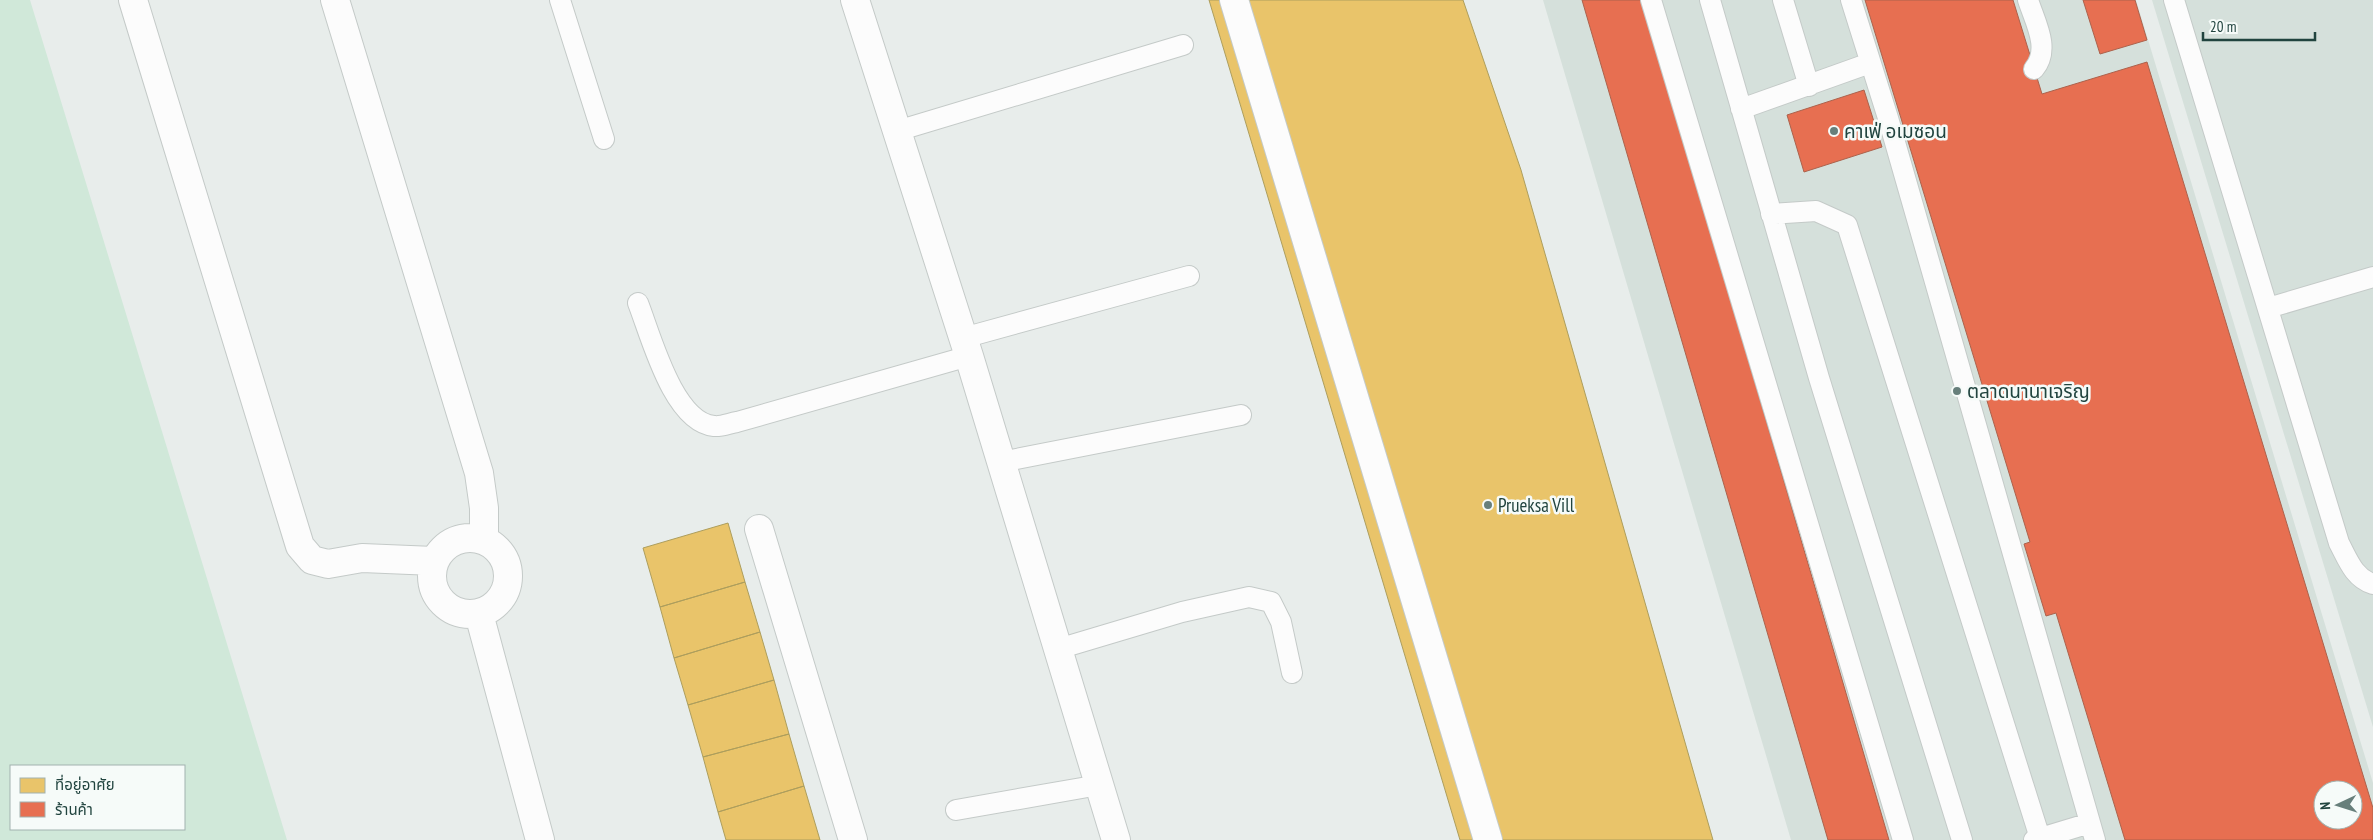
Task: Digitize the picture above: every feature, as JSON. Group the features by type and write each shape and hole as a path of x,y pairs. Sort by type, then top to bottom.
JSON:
{"street":[{"path":"133,0 300,546 312,560 328,564 362,558 434,560"},
{"path":"335,0 479,473 484,508 484,540"},
{"path":"855,0 966,347 1116,840"},
{"path":"1234,0 1488,840"},
{"path":"759,529 853,840"},
{"path":"461,538 484,540 497,549 506,563 508,579 504,594 493,606 479,614 463,614 454,611 438,598 431,580 434,560 441,550 461,538"},
{"path":"479,614 540,840"}],"lane":[{"path":"560,0 604,139"},
{"path":"1651,0 1903,840"},
{"path":"1710,0 1819,378 1962,840"},
{"path":"1783,0 1809,86"},
{"path":"1771,214 1816,211 1847,225 2037,839 2092,832 1894,116 1870,63 1851,0"},
{"path":"2028,0 2043,49 2040,62 2034,69"},
{"path":"2174,0 2339,543 2352,568 2362,581 2373,584"},
{"path":"896,131 1182,45"},
{"path":"1741,109 1870,63"},
{"path":"638,303 673,393 693,418 714,426 737,422 1189,276"},
{"path":"2268,308 2373,277"},
{"path":"1001,462 1241,415"},
{"path":"1058,649 1182,612 1249,597 1271,602 1281,622 1292,673"},
{"path":"956,810 1099,785"}],"shaded area":[{"name":"ตลาดนานาเจริญ","path":"1543,0 2136,0 2373,783 2373,840 1791,840"},
{"path":"2152,0 2373,0 2373,727"}],"green space":[{"path":"0,0 30,0 287,840 0,840"}],"building: ที่อยู่อาศัย":[{"name":"Prueksa Vill","path":"1209,0 1463,0 1521,170 1713,840 1460,840"},
{"path":"728,523 745,582 660,607 643,548"},
{"path":"745,582 760,632 674,658 660,607"},
{"path":"760,632 774,680 688,705 674,658"},
{"path":"774,680 789,734 703,757 688,705"},
{"path":"789,734 804,786 718,812 703,757"},
{"path":"804,786 820,840 726,840 718,812"}],"building: ร้านค้า":[{"path":"1582,0 1643,0 1889,840 1828,840"},
{"path":"1865,0 2013,0 2042,94 2147,62 2373,808 2373,840 2125,840 2056,613 2046,616 2024,544 2030,542"},
{"path":"2083,0 2135,0 2147,40 2100,54"},
{"name":"คาเฟ่ อเมซอน","path":"1864,90 1882,147 1804,172 1787,115"}],"place":[{"name":"คาเฟ่ อเมซอน","path":"1834,131"},
{"name":"ตลาดนานาเจริญ","path":"1957,391"},
{"name":"Prueksa Vill","path":"1488,505"}]}
